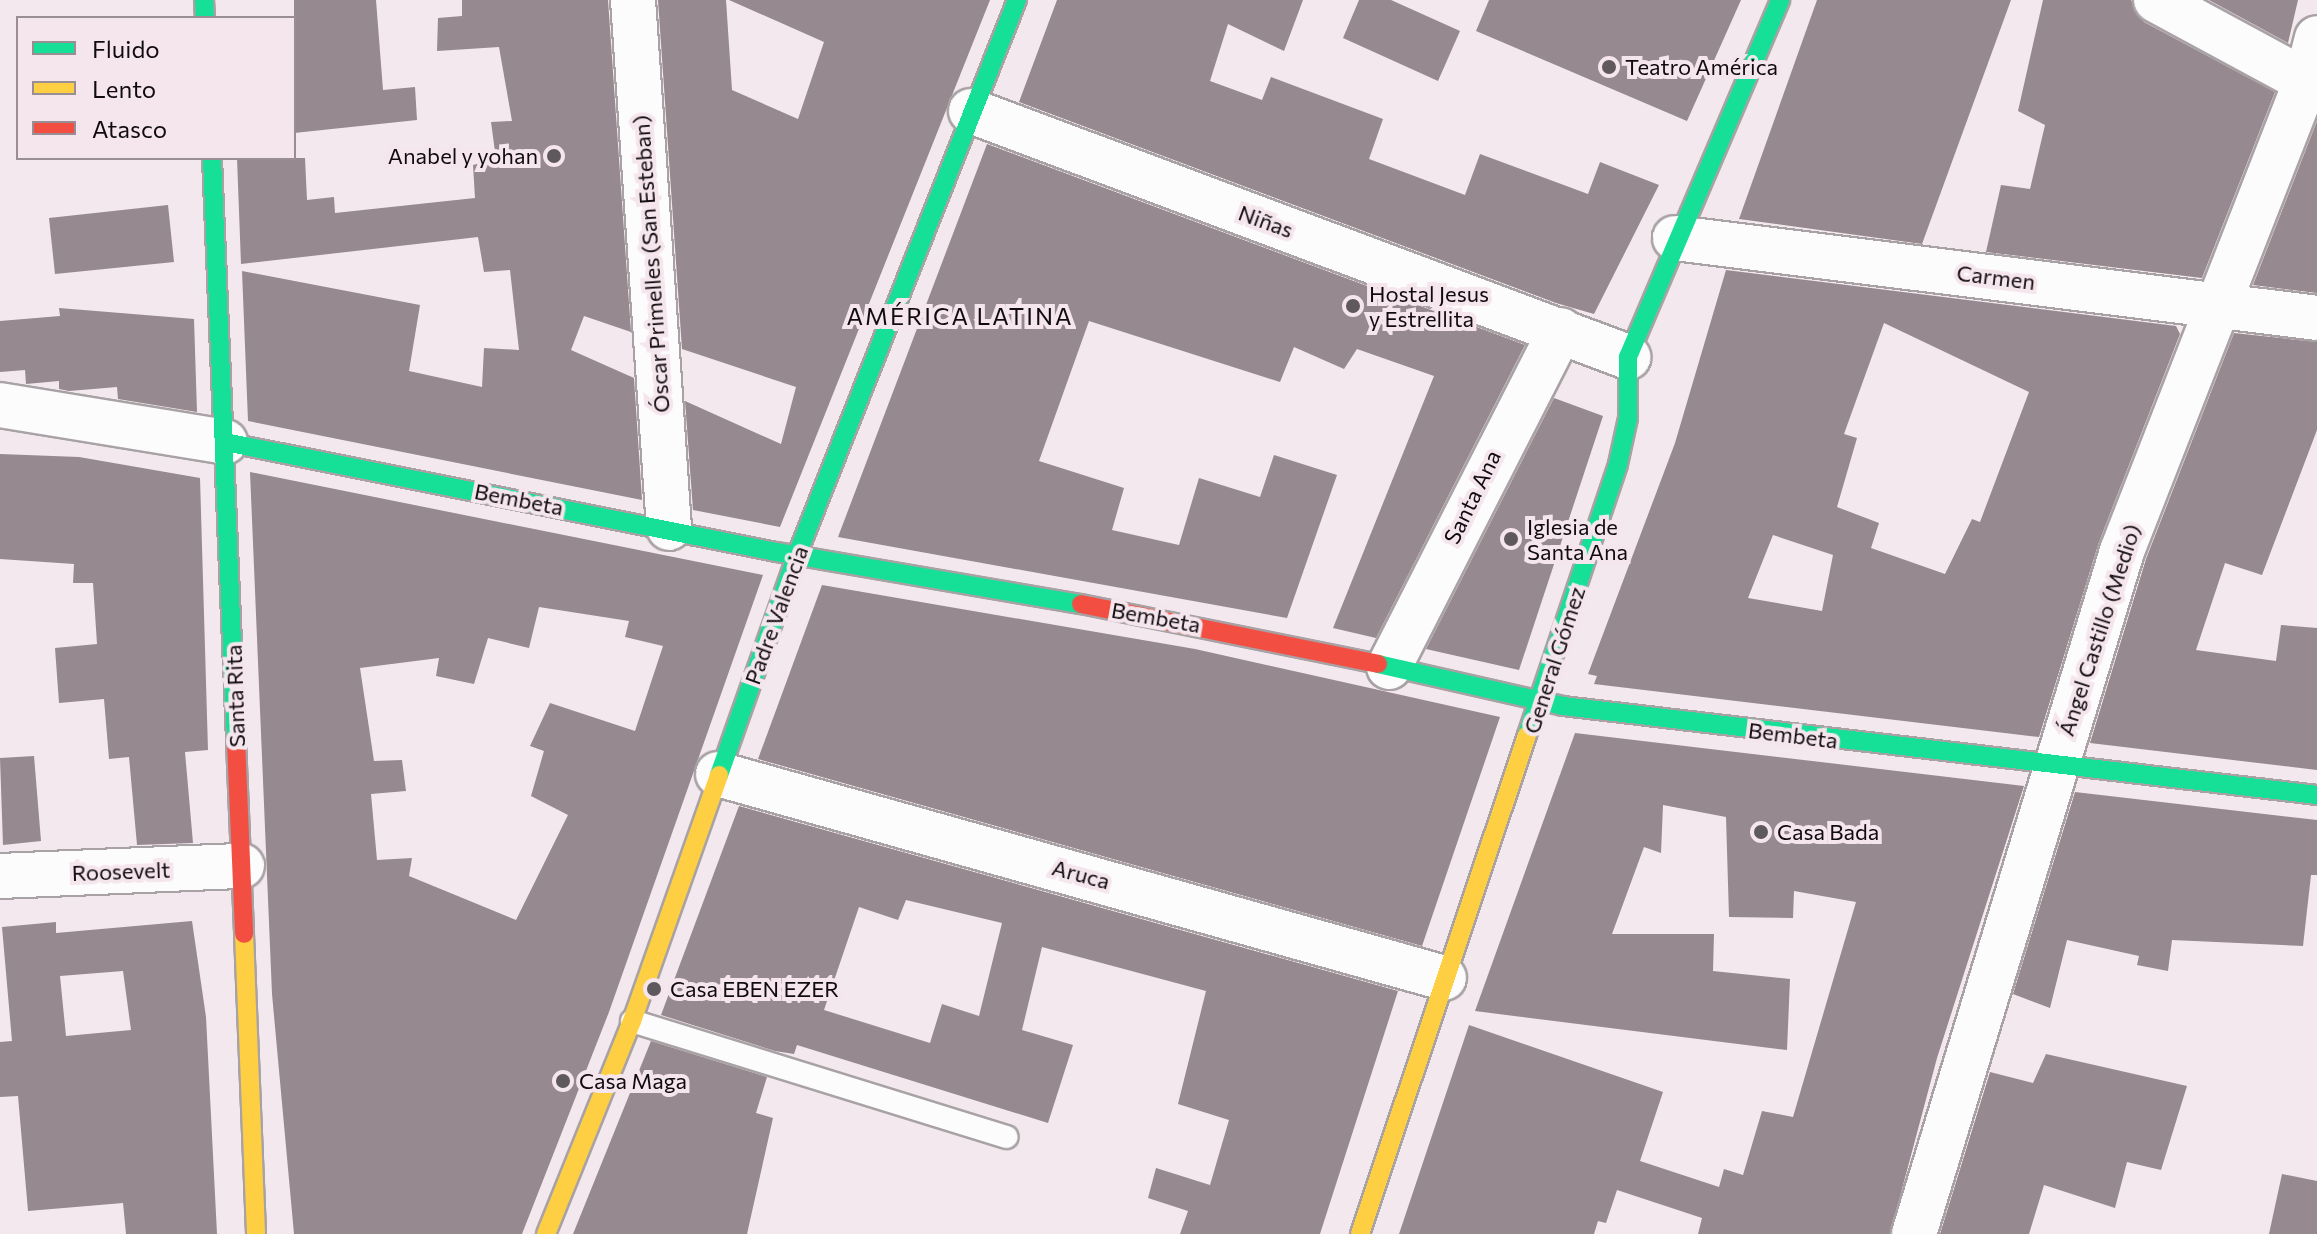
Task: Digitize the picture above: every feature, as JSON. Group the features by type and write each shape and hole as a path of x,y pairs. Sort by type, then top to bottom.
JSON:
{"street":[{"name":"Óscar Primelles (San Esteban)","path":"633,0 669,528"},
{"name":"Padre Valencia","path":"546,1234 632,1021 797,555 1017,0"},
{"name":"General Gómez","path":"1360,1234 1444,978 1541,702 1618,464 1628,418 1628,357 1675,238 1780,0"},
{"path":"2156,0 2306,81"},
{"name":"Ángel Castillo (Medio)","path":"1914,1234 2122,551 2216,304 2306,81 2317,38"},
{"name":"Niñas","path":"971,111 1628,357"},
{"name":"Santa Rita","path":"212,160 256,1234"},
{"name":"Carmen","path":"1675,238 2317,318"},
{"name":"Santa Ana","path":"1389,667 1561,330"},
{"name":"Bembeta","path":"0,405 225,442 797,555 1200,624 1541,702 2055,768 2317,795"},
{"name":"Aruca","path":"718,774 1444,978"},
{"name":"Roosevelt","path":"0,876 242,866"}],"lane":[{"path":"632,1021 1006,1137"}],"building":[{"path":"294,0 376,0 383,90 415,87 417,120 296,133"},
{"path":"462,0 608,0 631,332 584,316 571,350 634,378 642,500 248,421 242,271 420,305 409,371 482,387 484,348 519,350 510,270 484,272 478,237 241,264 237,160 305,158 307,200 334,197 335,213 475,198 473,165 496,159 491,122 512,121 499,47 437,51 438,18 462,16"},
{"path":"658,0 726,0 732,90 798,119 824,42 729,0 990,0 780,527 693,510 685,401 781,444 796,387 682,349"},
{"path":"1057,0 1303,0 1284,51 1228,24 1210,81 1262,100 1271,77 1383,119 1369,159 1465,195 1480,154 1588,194 1600,162 1659,185 1594,314 1556,303 1019,102"},
{"path":"1359,0 1391,0 1460,31 1438,81 1343,38"},
{"name":"Teatro América","path":"1489,0 1741,0 1687,121 1476,31"},
{"path":"1817,0 2011,0 1922,244 1739,219"},
{"path":"2043,0 2131,0 2144,22 2275,92 2202,278 1986,252 2001,185 2030,189 2045,125 2018,111"},
{"path":"2209,0 2298,0 2288,43"},
{"path":"2317,121 2317,293 2253,285"},
{"path":"987,144 1525,345 1376,638 1333,628 1434,376 1357,349 1344,369 1294,347 1280,382 1089,321 1039,461 1124,488 1112,530 1179,545 1199,478 1260,497 1274,455 1337,475 1287,618 838,537"},
{"path":"168,205 174,262 55,274 49,218"},
{"path":"1726,270 2176,326 2180,334 2099,542 2039,737 1594,684 1597,676 1588,674 1675,443","holes":["1884,323 2029,392 1980,522 1972,519 1945,574 1871,548 1879,523 1837,507 1857,438 1844,434","1773,535 1833,555 1822,611 1748,598"]},
{"path":"59,308 194,319 197,412 118,399 117,387 69,391 59,389 59,381 26,384 25,370 0,372 0,321 60,316"},
{"path":"2234,333 2317,342 2317,430 2262,575 2225,563 2196,650 2276,661 2281,625 2317,628 2317,770 2090,743 2146,559"},
{"name":"Iglesia de Santa Ana","path":"1554,398 1603,416 1519,670 1426,649"},
{"path":"0,454 79,457 200,478 208,750 185,752 193,843 137,845 129,757 109,759 104,699 59,703 55,648 97,644 93,583 73,583 74,564 0,559"},
{"path":"250,472 763,575 609,1012 522,1234 294,1234 272,994","holes":["539,607 629,621 625,637 663,646 635,731 550,703 530,746 544,751 531,796 568,815 516,920 409,876 412,858 377,860 371,794 406,791 402,760 374,761 360,668 439,658 436,676 474,684 488,638 529,648"]},
{"path":"822,585 1195,649 1500,717 1422,946 758,759"},
{"path":"1575,733 2024,786 1937,1058 1890,1234 1698,1234 1702,1218 1617,1190 1606,1223 1598,1221 1594,1234 1399,1234 1469,1025 1663,1092 1640,1161 1719,1187 1724,1169 1743,1175 1762,1111 1793,1117 1856,902 1794,891 1793,918 1729,917 1726,817 1663,805 1661,853 1644,847 1612,934 1714,934 1713,971 1790,979 1787,1050 1475,1011"},
{"path":"34,756 41,841 3,845 0,758"},
{"path":"2075,792 2317,820 2317,875 2311,875 2303,946 2172,940 2168,971 2137,965 2139,956 2067,940 2050,1008 2013,994"},
{"path":"739,806 1398,991 1320,1234 1180,1234 1188,1211 1148,1198 1156,1168 1210,1185 1229,1120 1178,1104 1206,991 1042,947 1022,1030 1073,1045 1048,1123 797,1045 794,1054 775,1051 661,1015","holes":["906,900 1002,923 979,1016 942,1004 930,1043 824,1010 859,907 898,920"]},
{"path":"192,921 206,1017 217,1234 126,1234 123,1203 28,1211 18,1096 0,1097 0,1042 12,1041 2,927 56,922 56,933","holes":["123,971 131,1030 66,1036 60,976"]},
{"path":"651,1041 767,1077 756,1113 773,1118 747,1234 573,1234"},
{"path":"2046,1054 2187,1086 2161,1170 2127,1162 2115,1208 2044,1185 2029,1234 1940,1234 1990,1072 2033,1083"},
{"path":"2282,1174 2317,1181 2317,1234 2269,1234"}],"traffic: fast":[{"path":"204,0 205,16"},
{"path":"719,775 797,555 1017,0"},
{"path":"1527,735 1618,464 1628,418 1628,357 1780,0"},
{"path":"212,160 236,741"},
{"path":"225,442 776,552 1081,604"},
{"path":"1378,664 1563,706 2317,795"}],"traffic: slow":[{"path":"1360,1234 1527,735"},
{"path":"546,1234 632,1021 719,775"},
{"path":"244,934 256,1234"}],"traffic: jam":[{"path":"1081,604 1378,664"},
{"path":"236,741 244,934"}],"place":[{"name":"Teatro América","path":"1609,67"},
{"name":"Anabel y yohan","path":"554,156"},
{"name":"Hostal Jesus y Estrellita","path":"1353,306"},
{"name":"Iglesia de Santa Ana","path":"1511,539"},
{"name":"Casa Bada","path":"1761,832"},
{"name":"Casa EBEN EZER","path":"654,989"},
{"name":"Casa Maga","path":"563,1081"}],"district":[{"name":"AMÉRICA LATINA","path":"960,316"}]}
